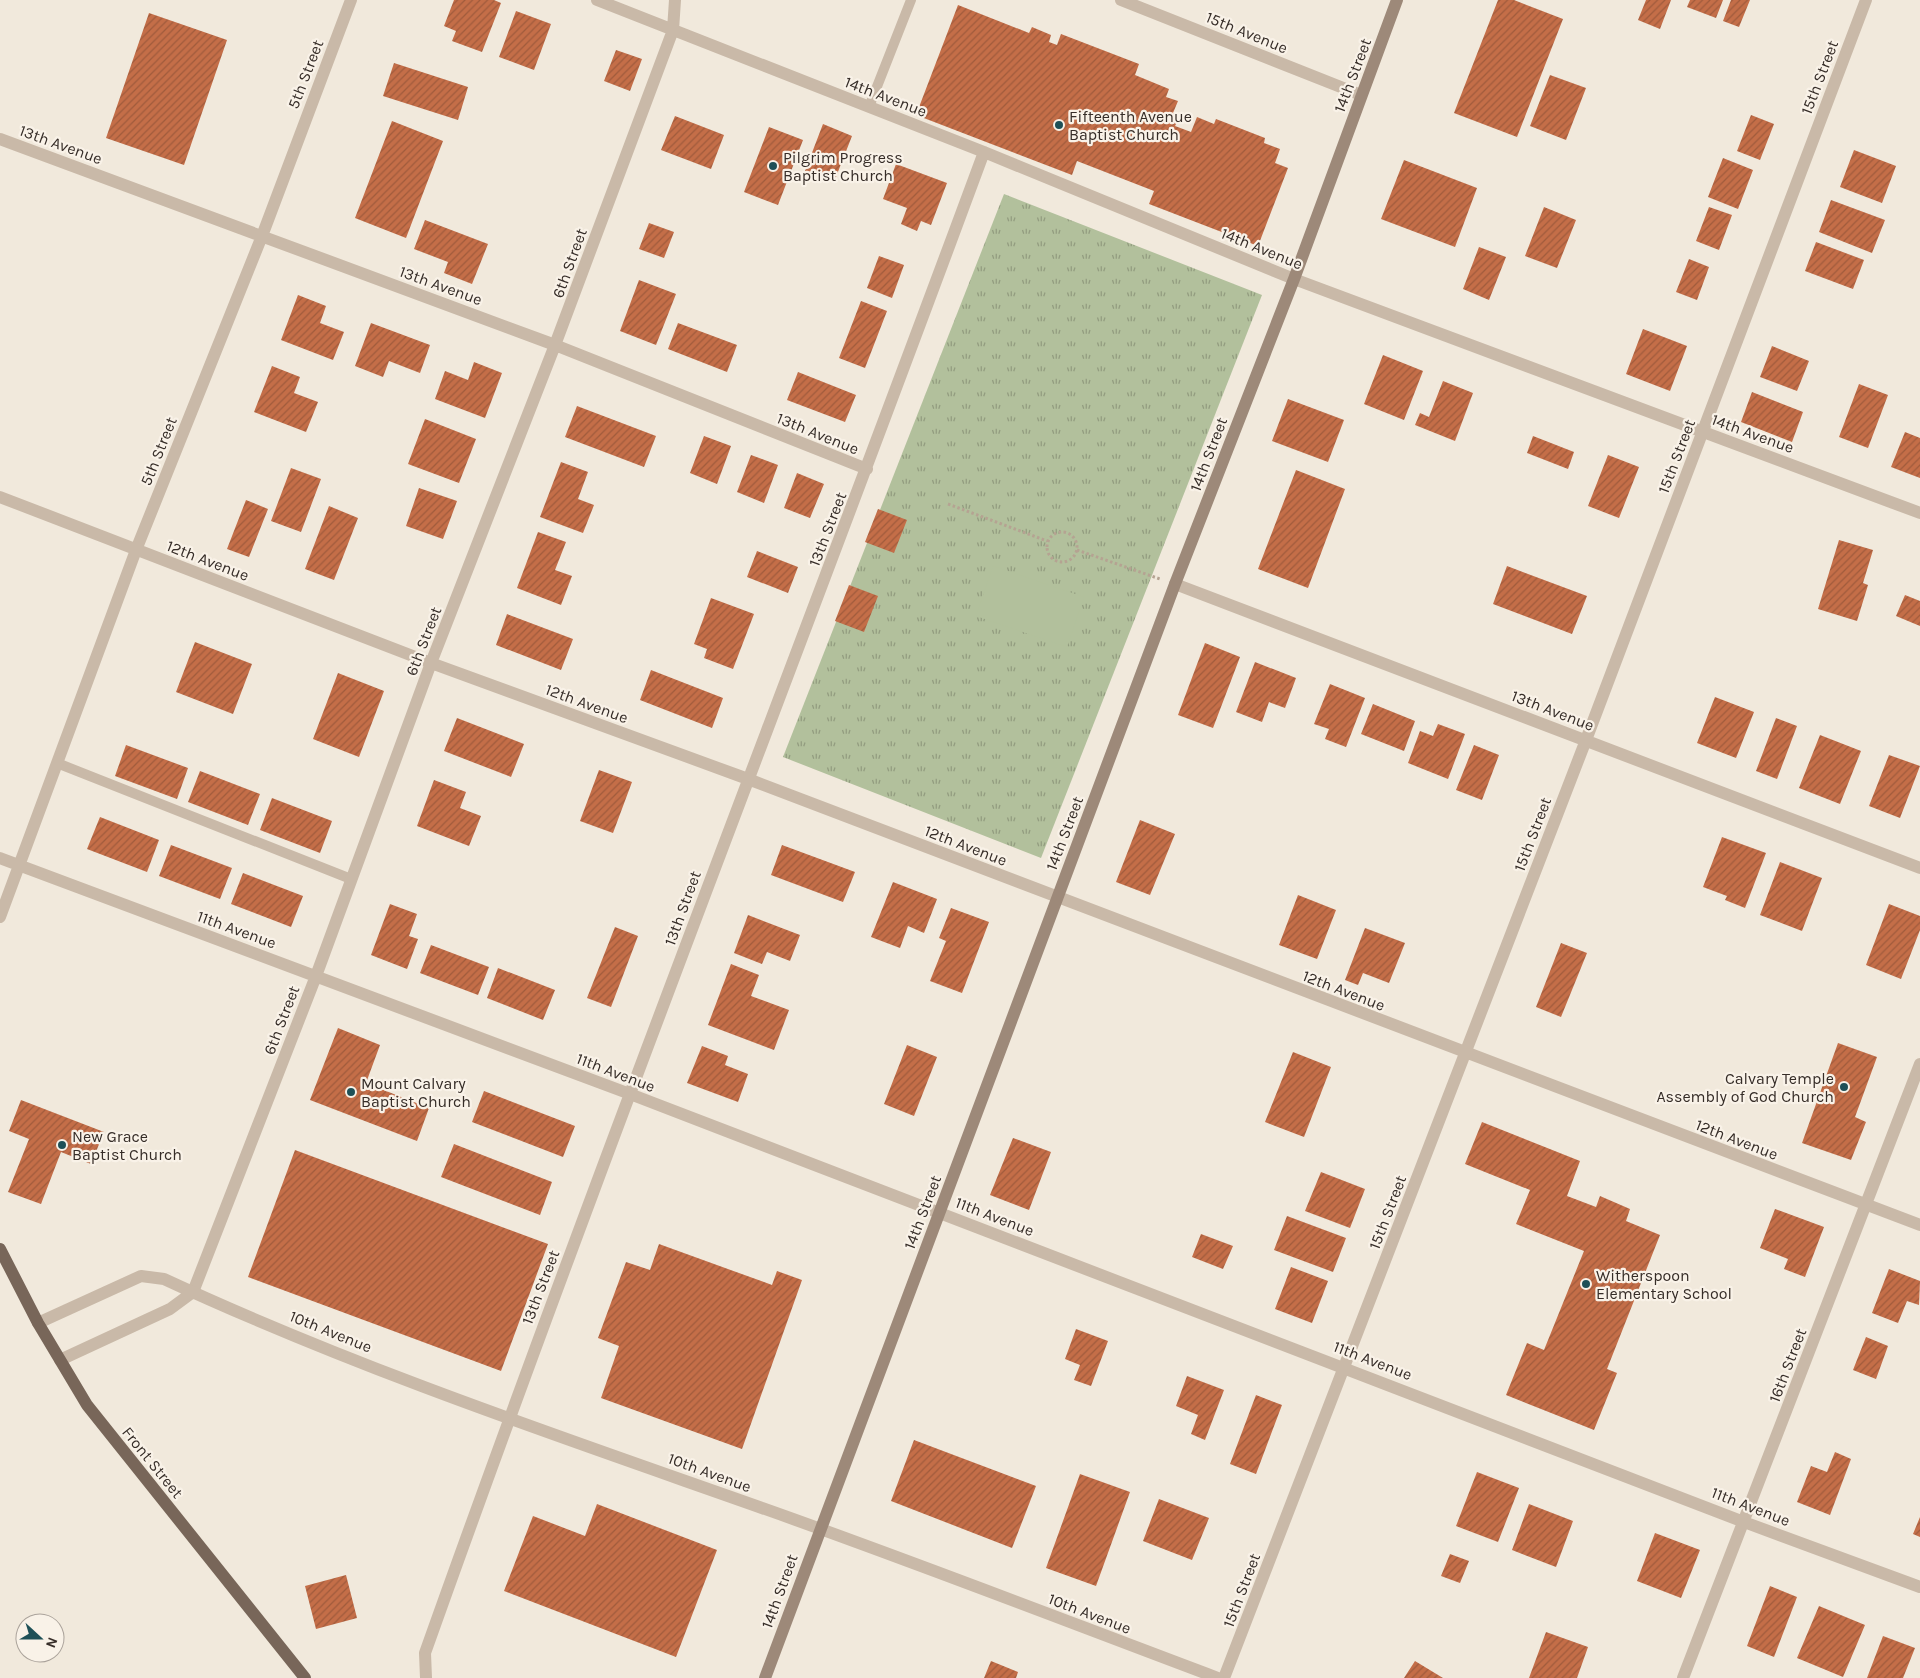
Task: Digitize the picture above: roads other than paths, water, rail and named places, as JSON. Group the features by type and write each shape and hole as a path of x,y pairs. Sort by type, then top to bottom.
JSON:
{"main road":[{"name":"14th Street","path":"765,1678 1057,897 1175,584 1294,279 1397,0"},
{"name":"Front Street","path":"0,1249 38,1323 87,1405 305,1678"}],"street":[{"name":"5th Street","path":"0,916 136,550 262,236 351,0"},
{"name":"14th Avenue","path":"597,0 984,152 1294,279 1920,513"},
{"name":"6th Street","path":"193,1292 316,976 431,663 555,345 673,30 675,0"},
{"name":"15th Avenue","path":"1121,0 1362,95"},
{"name":"15th Street","path":"1224,1678 1466,1054 1866,0"},
{"name":"13th Avenue","path":"0,139 555,345 867,470"},
{"name":"13th Street","path":"426,1678 425,1653 508,1418 748,779 867,470 984,152"},
{"name":"12th Avenue","path":"0,497 431,663 748,779 1466,1054 1920,1225"},
{"name":"13th Avenue","path":"1175,584 1920,868"},
{"name":"11th Avenue","path":"0,858 630,1094 1346,1367 1744,1522 1920,1587"},
{"name":"16th Street","path":"1683,1678 1920,1064"},
{"name":"10th Avenue","path":"38,1323 141,1276 164,1278 193,1292 355,1359 508,1418 820,1528 1218,1678"},
{"path":"60,1360 170,1308 193,1292"}],"lane":[{"path":"869,107 911,0"},
{"path":"57,763 351,879"}],"place":[{"name":"Fifteenth Avenue Baptist Church","path":"1059,125"},
{"name":"Pilgrim Progress Baptist Church","path":"773,166"},
{"name":"Calvary Temple Assembly of God Church","path":"1844,1087"},
{"name":"Mount Calvary Baptist Church","path":"351,1092"},
{"name":"New Grace Baptist Church","path":"62,1145"},
{"name":"Witherspoon Elementary School","path":"1586,1284"}]}
